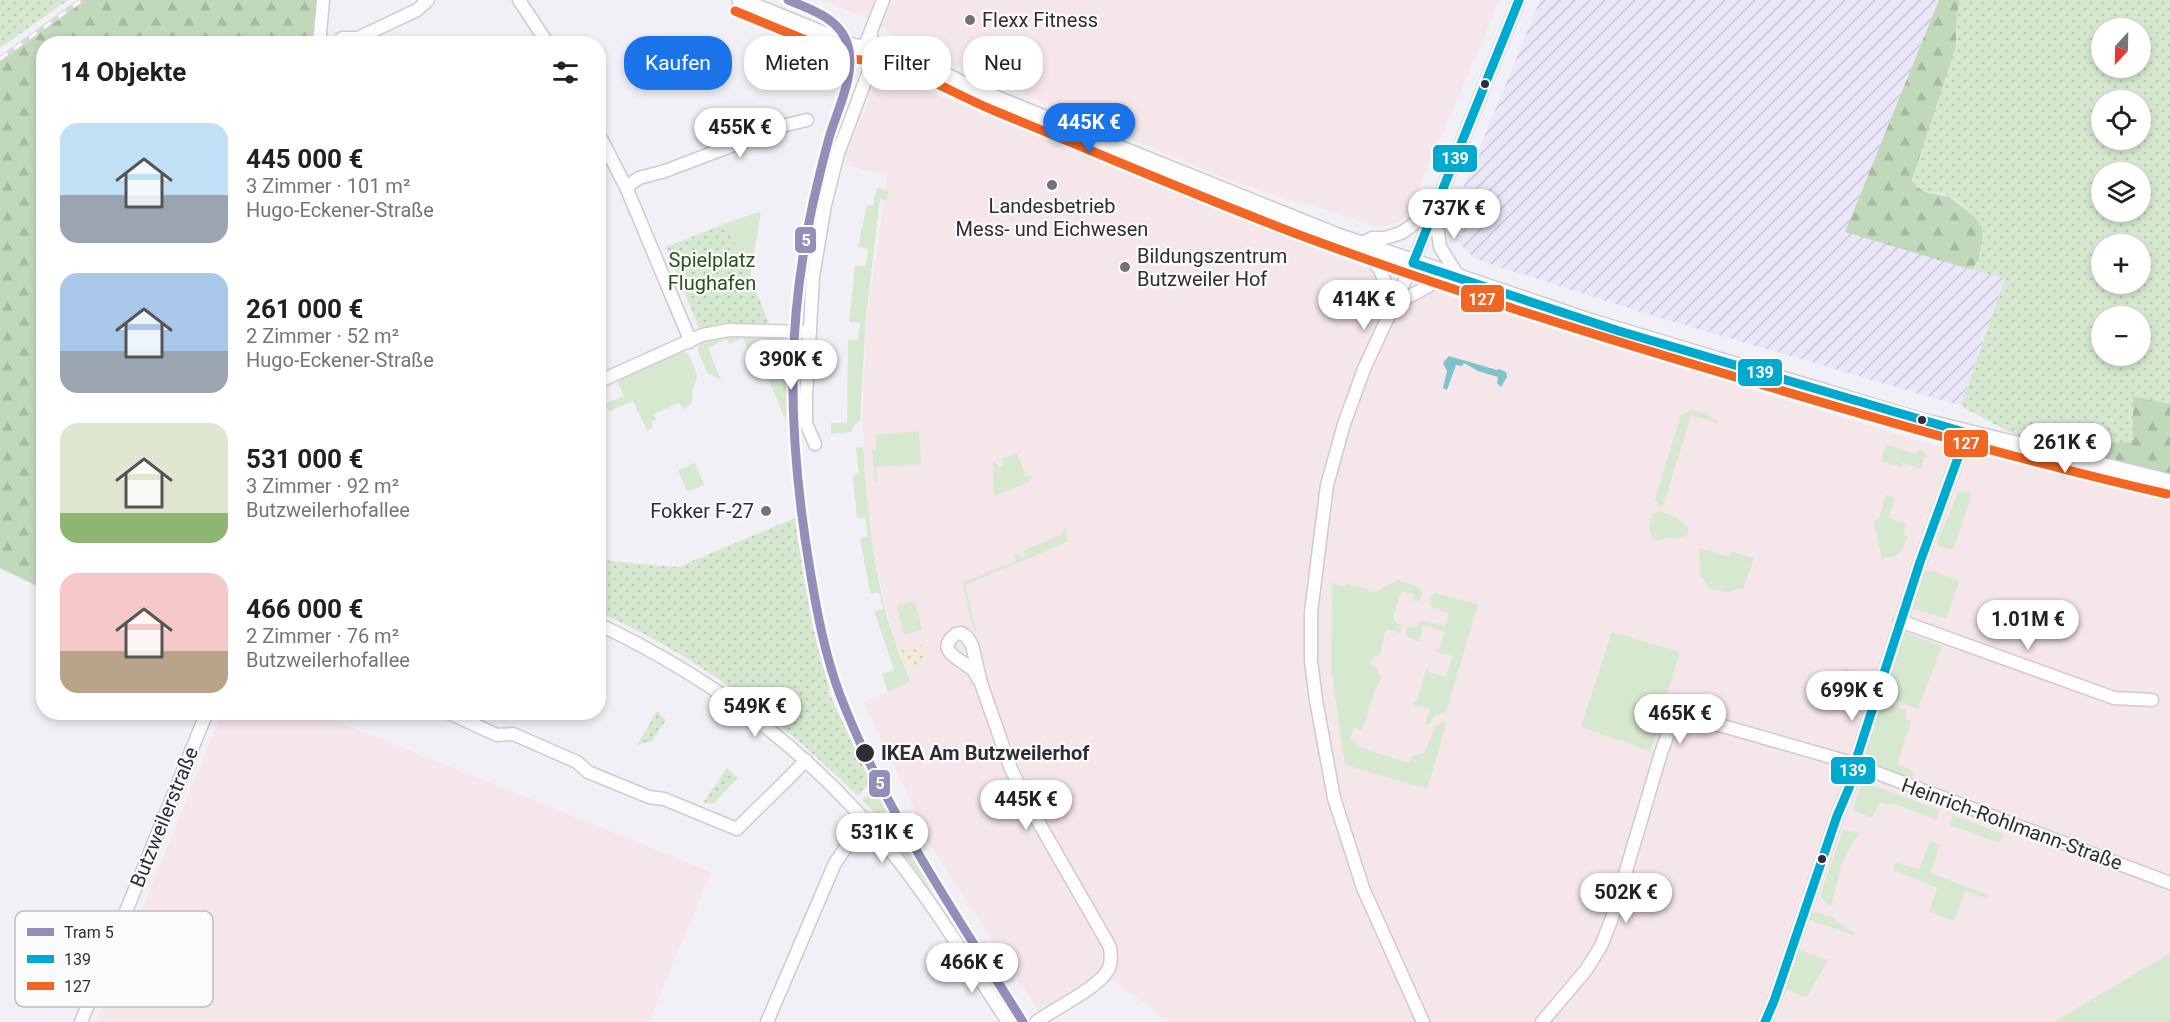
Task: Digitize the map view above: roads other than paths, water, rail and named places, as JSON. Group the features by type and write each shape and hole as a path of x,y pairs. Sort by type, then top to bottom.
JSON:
{"main road":[{"path":"740,0 862,49"},
{"path":"951,85 975,90 1360,244 1619,331 1967,433 2170,482"}],"street":[{"path":"320,36 323,0"},
{"path":"362,36 417,10 428,0"},
{"path":"519,0 543,36"},
{"path":"880,36 883,0"},
{"path":"1423,1022 1363,888 1345,837 1318,723 1311,661 1311,612 1327,485 1344,424 1364,369 1413,262 1519,0"},
{"path":"815,444 806,423 813,278 830,186 843,138 864,90"},
{"path":"630,185 650,183 665,171 786,125 807,120"},
{"path":"606,146 630,185 689,342"},
{"path":"1392,306 1384,274 1360,244 1372,238 1385,238 1401,233 1435,209"},
{"path":"1392,306 1434,283 1459,278 1440,247 1435,209"},
{"path":"606,378 702,335 729,330 810,332"},
{"path":"1764,1022 1774,1001 1837,816 1849,788 1900,621 1967,433"},
{"path":"1900,621 2114,698 2152,700"},
{"path":"606,628 642,645 728,698 806,760 867,822 920,888 1008,1022"},
{"path":"981,683 1011,769 1031,810 1110,947 1112,960 1109,970 1097,983 1036,1022"},
{"name":"Butzweilerstraße","path":"126,911 204,720"},
{"path":"465,720 498,735 513,735 577,762 588,772 649,797 664,799 737,829 767,798 776,793 806,760"},
{"name":"Heinrich-Rohlmann-Straße","path":"1542,1022 1586,970 1603,939 1612,918 1661,753 1673,728 1689,720 1698,720 1845,761 2170,883"},
{"path":"767,1022 835,863 849,842 867,822"},
{"name":"Butzweilerstraße","path":"81,1022 87,1007"}],"water":[{"path":"1449,356 1499,369 1506,372 1507,377 1501,387 1497,383 1498,377 1478,371 1464,363 1462,366 1456,365 1447,390 1443,388 1447,371 1443,363"}],"railway":[{"path":"0,59 82,0"}],"tram line":[{"name":"5","path":"788,0 815,11 832,22 844,37 850,57 848,80 829,138 809,224 795,328 793,395 797,470 806,545 822,634 840,695 878,781 948,903 1023,1022"}],"place":[{"name":"Flexx Fitness","path":"970,20"},
{"name":"Landesbetrieb Mess- und Eichwesen","path":"1052,185"},
{"name":"Bildungszentrum Butzweiler Hof","path":"1125,267"},
{"name":"Fokker F-27","path":"766,511"},
{"name":"IKEA Am Butzweilerhof","path":"865,753"}],"park label":[{"name":"Spielplatz Flughafen","path":"712,272"}]}
